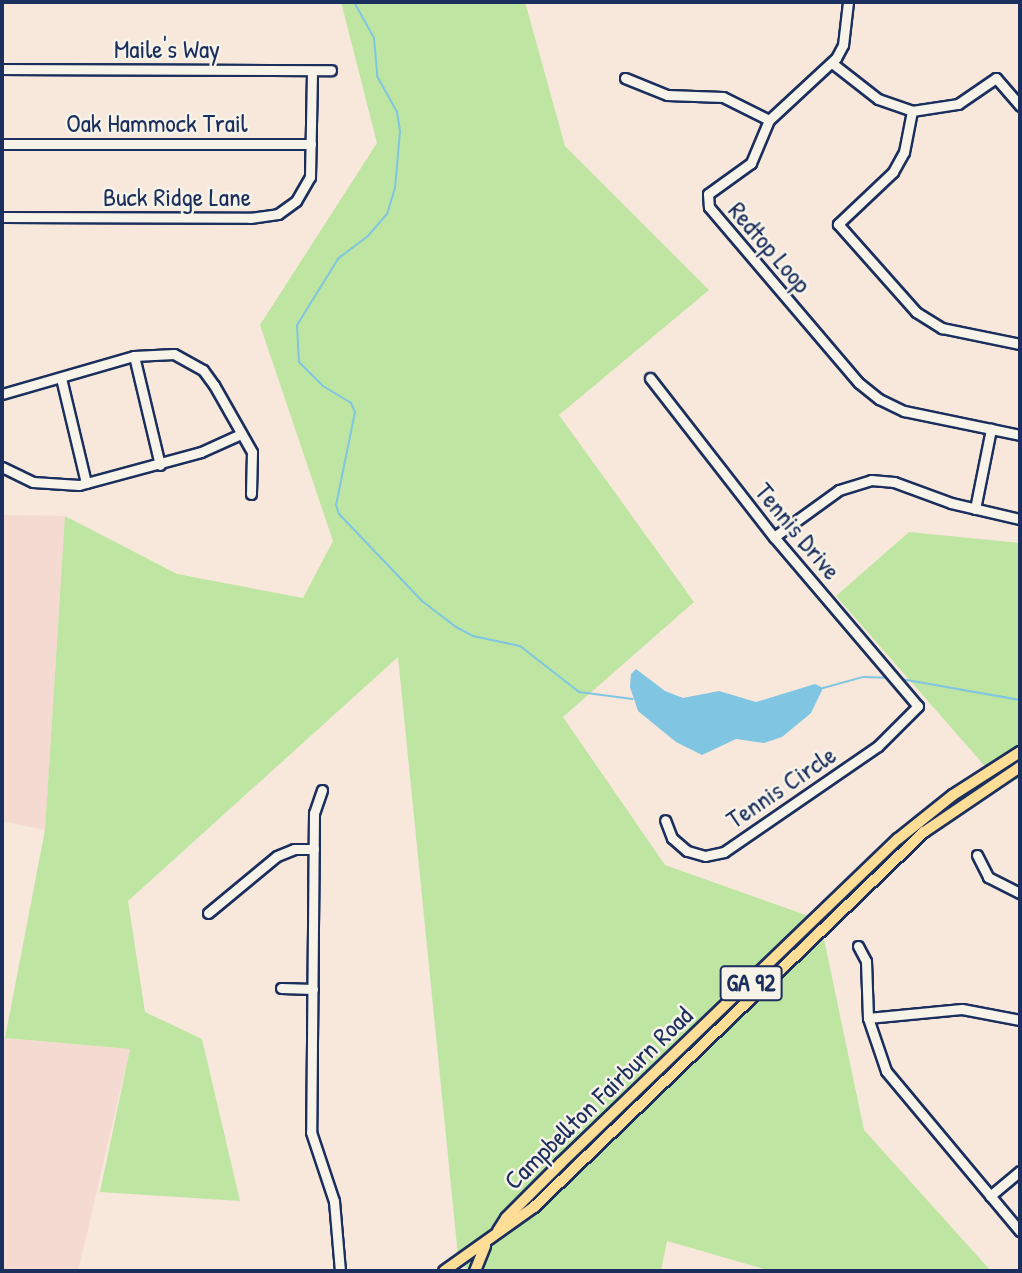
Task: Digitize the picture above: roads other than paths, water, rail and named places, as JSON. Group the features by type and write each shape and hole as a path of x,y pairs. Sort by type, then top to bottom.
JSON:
{"main road":[{"name":"Campbellton Fairburn Road","path":"497,1233 506,1218 561,1163 898,839 953,795 1020,752"},
{"name":"Campbellton Fairburn Road","path":"444,1271 459,1267 497,1233 534,1207 924,832 1020,767"},
{"path":"475,1271 478,1255 497,1233"}],"street":[{"name":"Redtop Loop","path":"848,2 843,45 832,63 769,120 751,163 708,194 709,207 859,383 879,399 904,411 1020,435"},
{"path":"832,63 878,99 912,111 958,104 996,78 1020,106"},
{"name":"Maile's Way","path":"2,69 331,70"},
{"name":"Buck Ridge Lane","path":"2,217 266,218 289,208 304,192 310,177 312,71"},
{"path":"625,78 667,95 723,97 769,120"},
{"path":"912,111 904,152 893,172 838,224 916,312 942,328 1020,344"},
{"name":"Oak Hammock Trail","path":"2,144 311,144"},
{"path":"2,394 134,356 174,354 197,366 214,385 252,452 251,494"},
{"path":"134,356 160,465"},
{"path":"61,378 86,483"},
{"name":"Tennis Drive","path":"650,378 774,537 918,706"},
{"path":"975,509 991,429"},
{"path":"2,467 33,482 86,483 160,465 241,434"},
{"path":"774,537 839,490 871,480 894,482 975,509 1020,519"},
{"name":"Tennis Circle","path":"665,820 672,838 687,851 705,856 724,852 878,746 918,706"},
{"path":"322,790 314,813 311,1132 334,1201 340,1271"},
{"path":"208,913 276,856 294,849 314,849"},
{"path":"977,855 997,885 1020,893"},
{"path":"858,946 866,961 868,1018 875,1045 900,1092 1020,1231"},
{"path":"281,988 313,989"},
{"path":"868,1018 962,1009 1020,1020"},
{"path":"990,1196 1020,1171"}],"water":[{"path":"636,669 665,691 683,698 719,691 756,702 815,684 823,688 811,713 782,737 764,743 736,739 702,755 676,742 638,711 630,687 631,674"}],"waterway":[{"path":"354,2 374,38 377,76 397,112 400,131 395,188 387,214 368,236 338,259 297,325 299,362 323,386 351,403 355,412 336,505 339,514 422,601 456,627 473,636 520,646 579,692 633,699"},
{"path":"823,688 863,677 888,678"},
{"path":"901,679 1020,700"}]}
